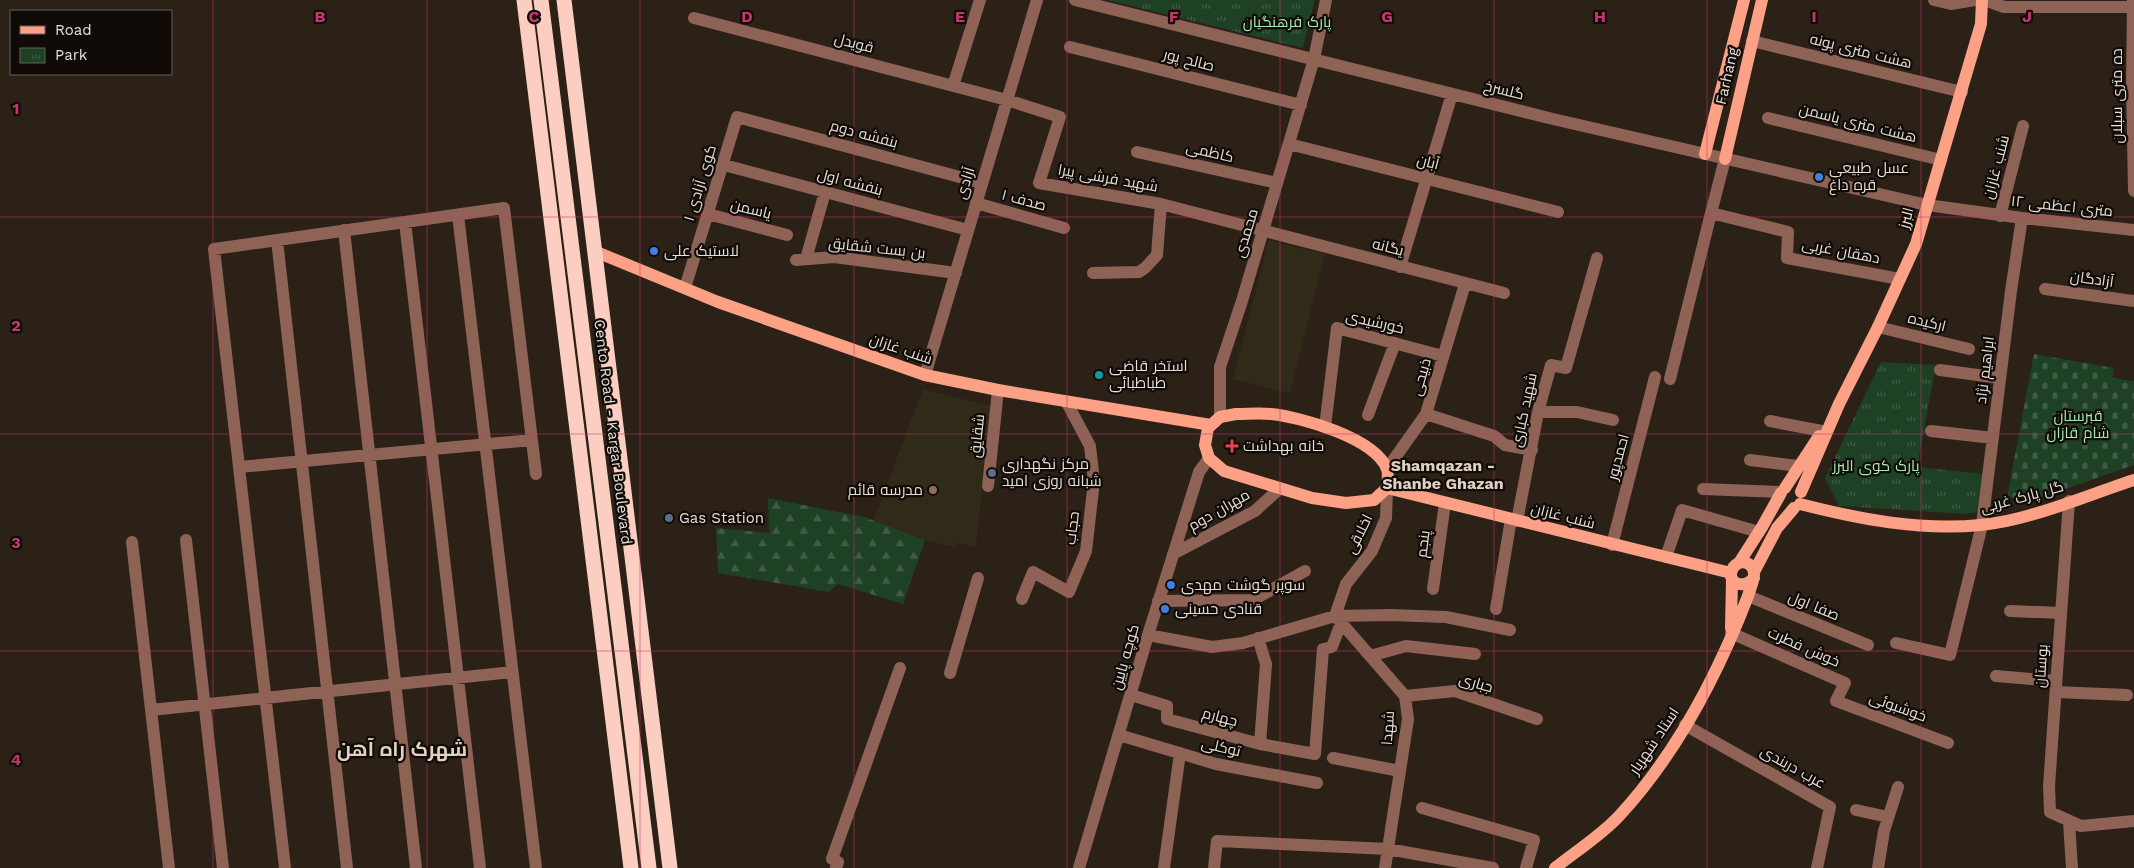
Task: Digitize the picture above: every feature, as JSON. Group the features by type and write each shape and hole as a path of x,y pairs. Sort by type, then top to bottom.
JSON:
{"highway":[{"path":"524,0 631,868"},
{"name":"Cento Road - Kargar Boulevard","path":"541,0 649,868"},
{"path":"564,0 670,868"},
{"path":"607,526 627,524"}],"main road":[{"name":"Farhang","path":"1705,154 1744,0"},
{"name":"Farhang","path":"1725,158 1762,0"},
{"name":"البرز","path":"1754,575 1777,528 1799,501 1839,404 1878,327 1916,244 1981,24 1984,0"},
{"name":"شنب غازان","path":"594,251 718,302 925,375 998,390 1066,401 1215,421 1236,414 1272,414 1326,427 1347,435 1372,450 1387,469"},
{"name":"البرز","path":"1734,572 1782,491 1839,404"},
{"path":"1215,421 1208,428 1205,445 1209,458 1224,471 1279,489 1312,498 1346,503 1374,500 1387,488 1387,469"},
{"name":"گل پارک غربی","path":"1799,501 1827,511 1898,525 1982,525 2029,515 2134,480"},
{"path":"1790,486 1797,488 1799,501 1788,508 1783,505 1780,499 1782,491 1790,486"},
{"name":"شنب غازان","path":"1387,488 1612,545 1734,572"},
{"path":"1746,562 1752,566 1754,575 1750,584 1743,586 1737,584 1734,572 1746,562"},
{"name":"استاد شهریار","path":"1731,633 1734,572"},
{"name":"استاد شهریار","path":"1556,868 1619,816 1665,760 1709,684 1748,596 1754,575"}],"street":[{"path":"953,86 980,0"},
{"name":"آزادی","path":"925,375 1037,0"},
{"name":"گلسرخ","path":"1075,0 1452,94 1927,204"},
{"name":"محمدی","path":"1215,421 1220,367 1263,232 1314,59 1326,0"},
{"path":"1934,0 1951,4 1976,0"},
{"path":"1984,0 2004,8 2133,4"},
{"name":"ده متری سبلان","path":"2133,4 2134,191"},
{"name":"قویدل","path":"694,18 1007,100"},
{"name":"هشت متری پونه","path":"1752,41 1962,92"},
{"name":"صالح پور","path":"1070,46 1300,105"},
{"path":"1400,267 1452,94"},
{"name":"شهید فرشی پیرا","path":"1007,100 1060,117 1039,183 1161,204 1263,232"},
{"name":"بنفشه دوم","path":"737,116 982,182"},
{"name":"کوی آزادی ۱","path":"685,288 724,165 737,116"},
{"name":"هشت متری یاسمن","path":"1768,118 1940,160"},
{"name":"شنب غازان","path":"2000,216 2023,126"},
{"name":"آبان","path":"1289,144 1558,212"},
{"name":"کاظمی","path":"1136,152 1277,184"},
{"path":"1670,379 1725,158"},
{"name":"بنفشه اول","path":"724,165 968,230"},
{"name":"بن بست شقایق","path":"824,192 801,260 834,257 956,273"},
{"name":"صدف ۱","path":"976,203 1064,228"},
{"path":"1093,273 1138,272 1146,268 1157,255 1161,204"},
{"name":"۱۲ متری اعظمی","path":"1927,204 2000,216 2134,230"},
{"path":"285,868 214,248 504,208 536,474"},
{"name":"دهقان غربی","path":"1710,213 1788,232 1787,258 1900,279"},
{"name":"یاسمن","path":"708,214 787,235"},
{"path":"458,215 536,868"},
{"name":"ابراهیم نژاد","path":"1896,643 1950,655 1982,525 2022,218"},
{"path":"405,222 480,868"},
{"path":"344,230 416,868"},
{"name":"یگانه","path":"1263,232 1504,293"},
{"path":"277,240 348,868"},
{"name":"شهید کباری","path":"1514,520 1532,450 1538,412 1551,365 1566,368 1597,258"},
{"name":"ذبیحی","path":"1387,469 1426,414 1465,284"},
{"name":"آزادگان","path":"2045,289 2134,301"},
{"name":"ارکیده","path":"1878,327 1969,349"},
{"name":"خورشیدی","path":"1326,427 1337,328 1443,356"},
{"path":"1368,415 1395,344"},
{"path":"1940,370 2000,378"},
{"name":"احمدپور","path":"1612,545 1655,377"},
{"name":"شقایق","path":"988,486 998,390"},
{"name":"حجاب","path":"1022,599 1033,572 1069,592 1086,551 1094,481 1090,446 1066,401"},
{"path":"1538,412 1577,412 1613,420"},
{"path":"1426,414 1494,436 1505,445 1532,450"},
{"path":"1770,421 1822,431"},
{"path":"1931,431 1992,438"},
{"path":"239,467 532,440"},
{"name":"کوچه پایین","path":"1079,868 1158,601 1199,472 1209,458"},
{"path":"1750,460 1798,466"},
{"name":"اخلاقی","path":"1315,754 1323,648 1332,647 1346,584 1372,551 1386,518 1387,488"},
{"name":"مهران دوم","path":"1173,554 1255,511 1279,489"},
{"path":"1704,489 1782,491"},
{"name":"بوستان","path":"2069,502 2049,786 2050,812 2069,822"},
{"name":"پنجم","path":"1433,589 1445,503"},
{"path":"1666,557 1682,510 1759,532"},
{"path":"1496,608 1514,520"},
{"path":"186,540 223,868"},
{"path":"132,542 169,868"},
{"path":"1158,601 1253,600 1305,571"},
{"path":"950,673 978,578"},
{"name":"صفا اول","path":"1748,596 1868,645"},
{"path":"2010,610 2061,614"},
{"path":"1148,635 1212,647 1243,643 1338,619 1391,615 1446,617 1510,630"},
{"name":"شهدا","path":"1338,619 1405,696 1408,719 1385,868"},
{"name":"خوش فطرت","path":"1731,633 1845,683 1836,701"},
{"path":"1258,638 1266,664 1260,744"},
{"path":"1370,656 1406,646 1475,654"},
{"path":"836,868 838,862 832,859 900,668"},
{"path":"151,710 512,672"},
{"path":"1996,676 2056,687 2127,695"},
{"name":"جباری","path":"1405,696 1455,691 1537,720"},
{"name":"چهارم","path":"1130,695 1167,706 1167,718 1260,744 1315,754"},
{"name":"خوشبوئی","path":"1836,701 1948,743"},
{"name":"عرب دربندی","path":"1685,725 1830,806 1817,868"},
{"name":"توکلی","path":"1119,735 1216,764 1318,783"},
{"path":"1164,868 1180,753"},
{"path":"1333,758 1400,771"},
{"path":"1878,868 1888,817 1898,786"},
{"path":"1422,808 1534,840 1526,868"},
{"path":"1856,810 1888,817"},
{"path":"2072,868 2069,822 2081,826 2134,821"},
{"path":"1214,868 1217,841 1388,849 1493,868"}],"shaded area":[{"path":"1268,240 1325,254 1290,394 1233,379"},
{"name":"مدرسه قائم","path":"923,389 991,406 976,547 955,543 957,548 925,540 873,521"}],"green space":[{"name":"پارک فرهنگیان","path":"1107,0 1315,0 1303,48"},
{"name":"قبرستان شام قازان","path":"2034,354 2114,368 2112,378 2134,381 2134,465 2040,498 2007,498"},
{"name":"پارک کوی البرز","path":"1881,362 1936,365 1917,467 1985,474 1983,511 1967,514 1839,506 1825,478"},
{"path":"768,498 864,517 925,540 903,604 838,584 829,592 718,573 716,528 769,533"}],"place":[{"name":"عسل طبیعی قره داغ","path":"1819,177"},
{"name":"لاستیک علی","path":"654,251"},
{"name":"استخر قاضی طباطبائی","path":"1099,375"},
{"name":"خانه بهداشت","path":"1232,446"},
{"name":"مرکز نگهداری شبانه روزی امید","path":"992,473"},
{"name":"مدرسه قائم","path":"933,490"},
{"name":"Gas Station","path":"669,518"},
{"name":"سوپر گوشت مهدی","path":"1171,585"},
{"name":"قنادی حسینی","path":"1165,609"}],"district":[{"name":"Shamqazan - Shanbe Ghazan","path":"1443,474"},
{"name":"شهرک راه آهن","path":"402,749"}]}
